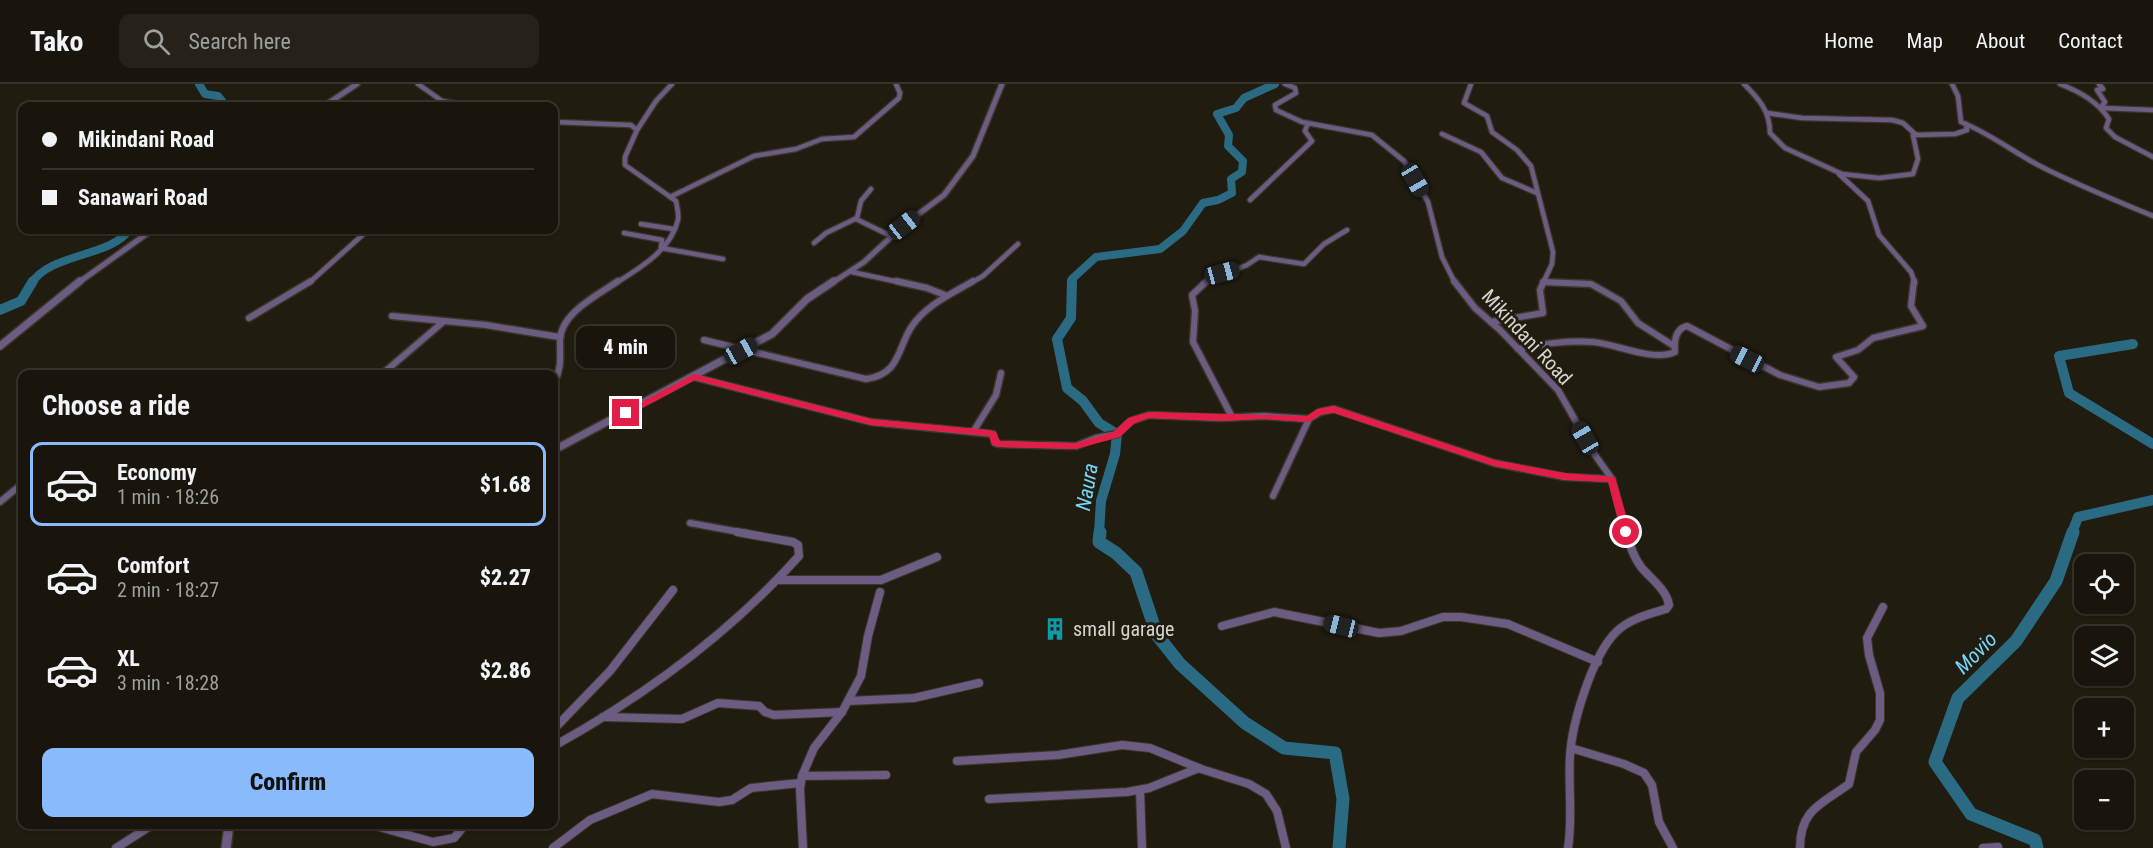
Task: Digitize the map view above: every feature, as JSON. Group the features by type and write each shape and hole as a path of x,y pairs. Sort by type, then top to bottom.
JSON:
{"street":[{"path":"330,102 357,84"},
{"path":"418,84 442,101 447,102"},
{"path":"558,374 561,368 559,337 565,323 582,306 605,289 647,263 661,248 679,218 675,201 625,165 624,157 637,130 656,101 672,84"},
{"path":"670,197 754,156 799,149 822,139 856,136 899,98 900,93 896,84"},
{"path":"558,448 772,334 807,300 852,272 891,236 944,195 965,169 973,156 1002,84"},
{"name":"Mikindani Road","path":"1285,84 1294,88 1296,93 1275,105 1276,110 1308,123 1371,135 1404,161 1428,202 1442,257 1456,286 1558,390 1612,479 1631,550 1641,566 1668,598 1669,604 1666,609 1627,624 1616,631 1598,662 1575,726 1571,748 1573,811 1568,848"},
{"path":"1471,84 1464,103 1486,114 1491,121 1494,135 1525,158 1532,169 1553,256 1540,293 1543,313 1491,322"},
{"path":"1518,349 1546,343 1588,342 1620,345 1663,356 1675,352 1677,332 1687,326 1780,375 1827,387 1849,383 1854,377 1836,357 1858,350 1873,338 1922,328 1923,323 1910,302 1915,284 1911,272 1879,235 1868,201 1839,174 1779,144 1770,133 1767,113 1758,98 1744,84"},
{"path":"1953,84 1960,104 1959,120 1986,132 2022,156 2064,178 2153,216"},
{"path":"2060,84 2085,96 2102,108 2109,119 2106,128 2109,133 2153,157"},
{"path":"2099,84 2103,89 2097,90 2105,104 2102,108"},
{"path":"2102,108 2153,110"},
{"path":"1767,113 1810,119 1892,120 1903,123 1915,134 1955,134 1967,130 1966,124"},
{"path":"558,122 619,123 631,125 637,130"},
{"path":"1250,200 1312,141 1305,131 1308,123"},
{"path":"1442,134 1481,152 1502,178 1538,193"},
{"path":"1839,174 1878,178 1913,174 1917,168 1919,156 1913,136 1915,134"},
{"path":"814,243 826,233 856,219 861,201 871,189"},
{"path":"856,219 891,236"},
{"path":"641,224 673,229"},
{"path":"1232,417 1193,342 1195,311 1192,295 1203,283 1247,265 1259,257 1304,264 1324,244 1347,230"},
{"path":"624,233 662,240 661,248"},
{"path":"0,346 87,276 146,234"},
{"path":"249,318 312,280 364,234"},
{"path":"705,340 741,351 866,379 876,379 885,374 902,354 912,326 936,301 983,276 1018,244"},
{"path":"661,248 723,259"},
{"path":"852,272 927,288 945,296"},
{"path":"1543,282 1591,284 1607,295 1621,300 1638,323 1674,346"},
{"path":"392,315 486,325 559,337"},
{"path":"387,370 443,322"},
{"path":"973,432 996,394 1001,374"},
{"path":"694,377 871,422 993,434 995,443 1000,444 1068,446 1117,434 1131,420 1149,415 1263,416 1309,419"},
{"path":"1273,496 1309,419 1320,412 1334,410 1485,461 1565,477 1612,479"},
{"path":"0,502 18,487"},
{"path":"558,744 603,717 668,673 745,612 778,580 800,551 798,545 776,538 690,523"},
{"path":"778,580 881,580 937,557"},
{"path":"558,725 610,671 673,590"},
{"path":"802,848 801,779 814,748 842,712 864,665 868,636 880,592"},
{"path":"1800,848 1802,823 1807,814 1813,807 1849,784 1856,752 1875,730 1880,720 1880,693 1869,655 1867,638 1883,607"},
{"path":"1222,626 1274,612 1379,633 1401,631 1443,618 1461,618 1508,624 1598,662"},
{"path":"848,701 906,699 952,691 979,683"},
{"path":"603,717 682,719 718,703 759,706 774,716 842,712"},
{"path":"957,761 1062,754 1128,745 1154,749 1265,793 1271,799 1276,811 1286,848"},
{"path":"1571,748 1624,764 1644,773 1652,785 1654,803 1662,831 1674,848"},
{"path":"989,799 1111,794 1140,790 1199,768"},
{"path":"553,848 590,820 652,794 719,802 732,800 751,788 801,779 886,775"},
{"path":"1140,790 1142,848"},
{"path":"116,848 146,829"},
{"path":"226,848 228,829"},
{"path":"386,829 433,842 448,841 461,829"},
{"path":"1983,848 1998,847"}],"waterway":[{"path":"199,84 205,94 218,96 223,102"},
{"name":"Naura","path":"1072,281 1096,257 1160,249 1183,231 1203,203 1218,200 1232,193 1231,179 1242,172 1243,161 1228,146 1229,135 1217,114 1236,108 1244,98 1275,84"},
{"path":"32,283 40,273 52,266 109,245 125,234"},
{"path":"0,310 21,301 33,281"},
{"name":"Naura","path":"1072,281 1071,318 1057,339 1067,388 1083,401 1099,423 1117,434 1115,454 1101,501 1099,533"},
{"name":"Movio","path":"2133,344 2059,356 2069,393 2153,444"},
{"name":"Movio","path":"2072,533 2078,517 2153,500"},
{"name":"Naura","path":"1100,532 1099,542 1116,553 1136,572 1157,635 1180,664 1245,723 1284,748 1335,753 1343,799 1339,848"},
{"name":"Movio","path":"2037,848 2035,840 1971,814 1935,762 1958,698 2016,641 2056,581 2073,532"}],"place":[{"name":"small garage","path":"1055,629"}],"route":[{"path":"626,413 694,377 871,422 976,434 989,433 993,434 995,443 1000,444 1061,447 1076,446 1096,438 1117,434 1131,420 1141,416 1221,418 1263,416 1309,419 1320,412 1334,410 1494,463 1565,477 1612,479 1626,532"}]}
